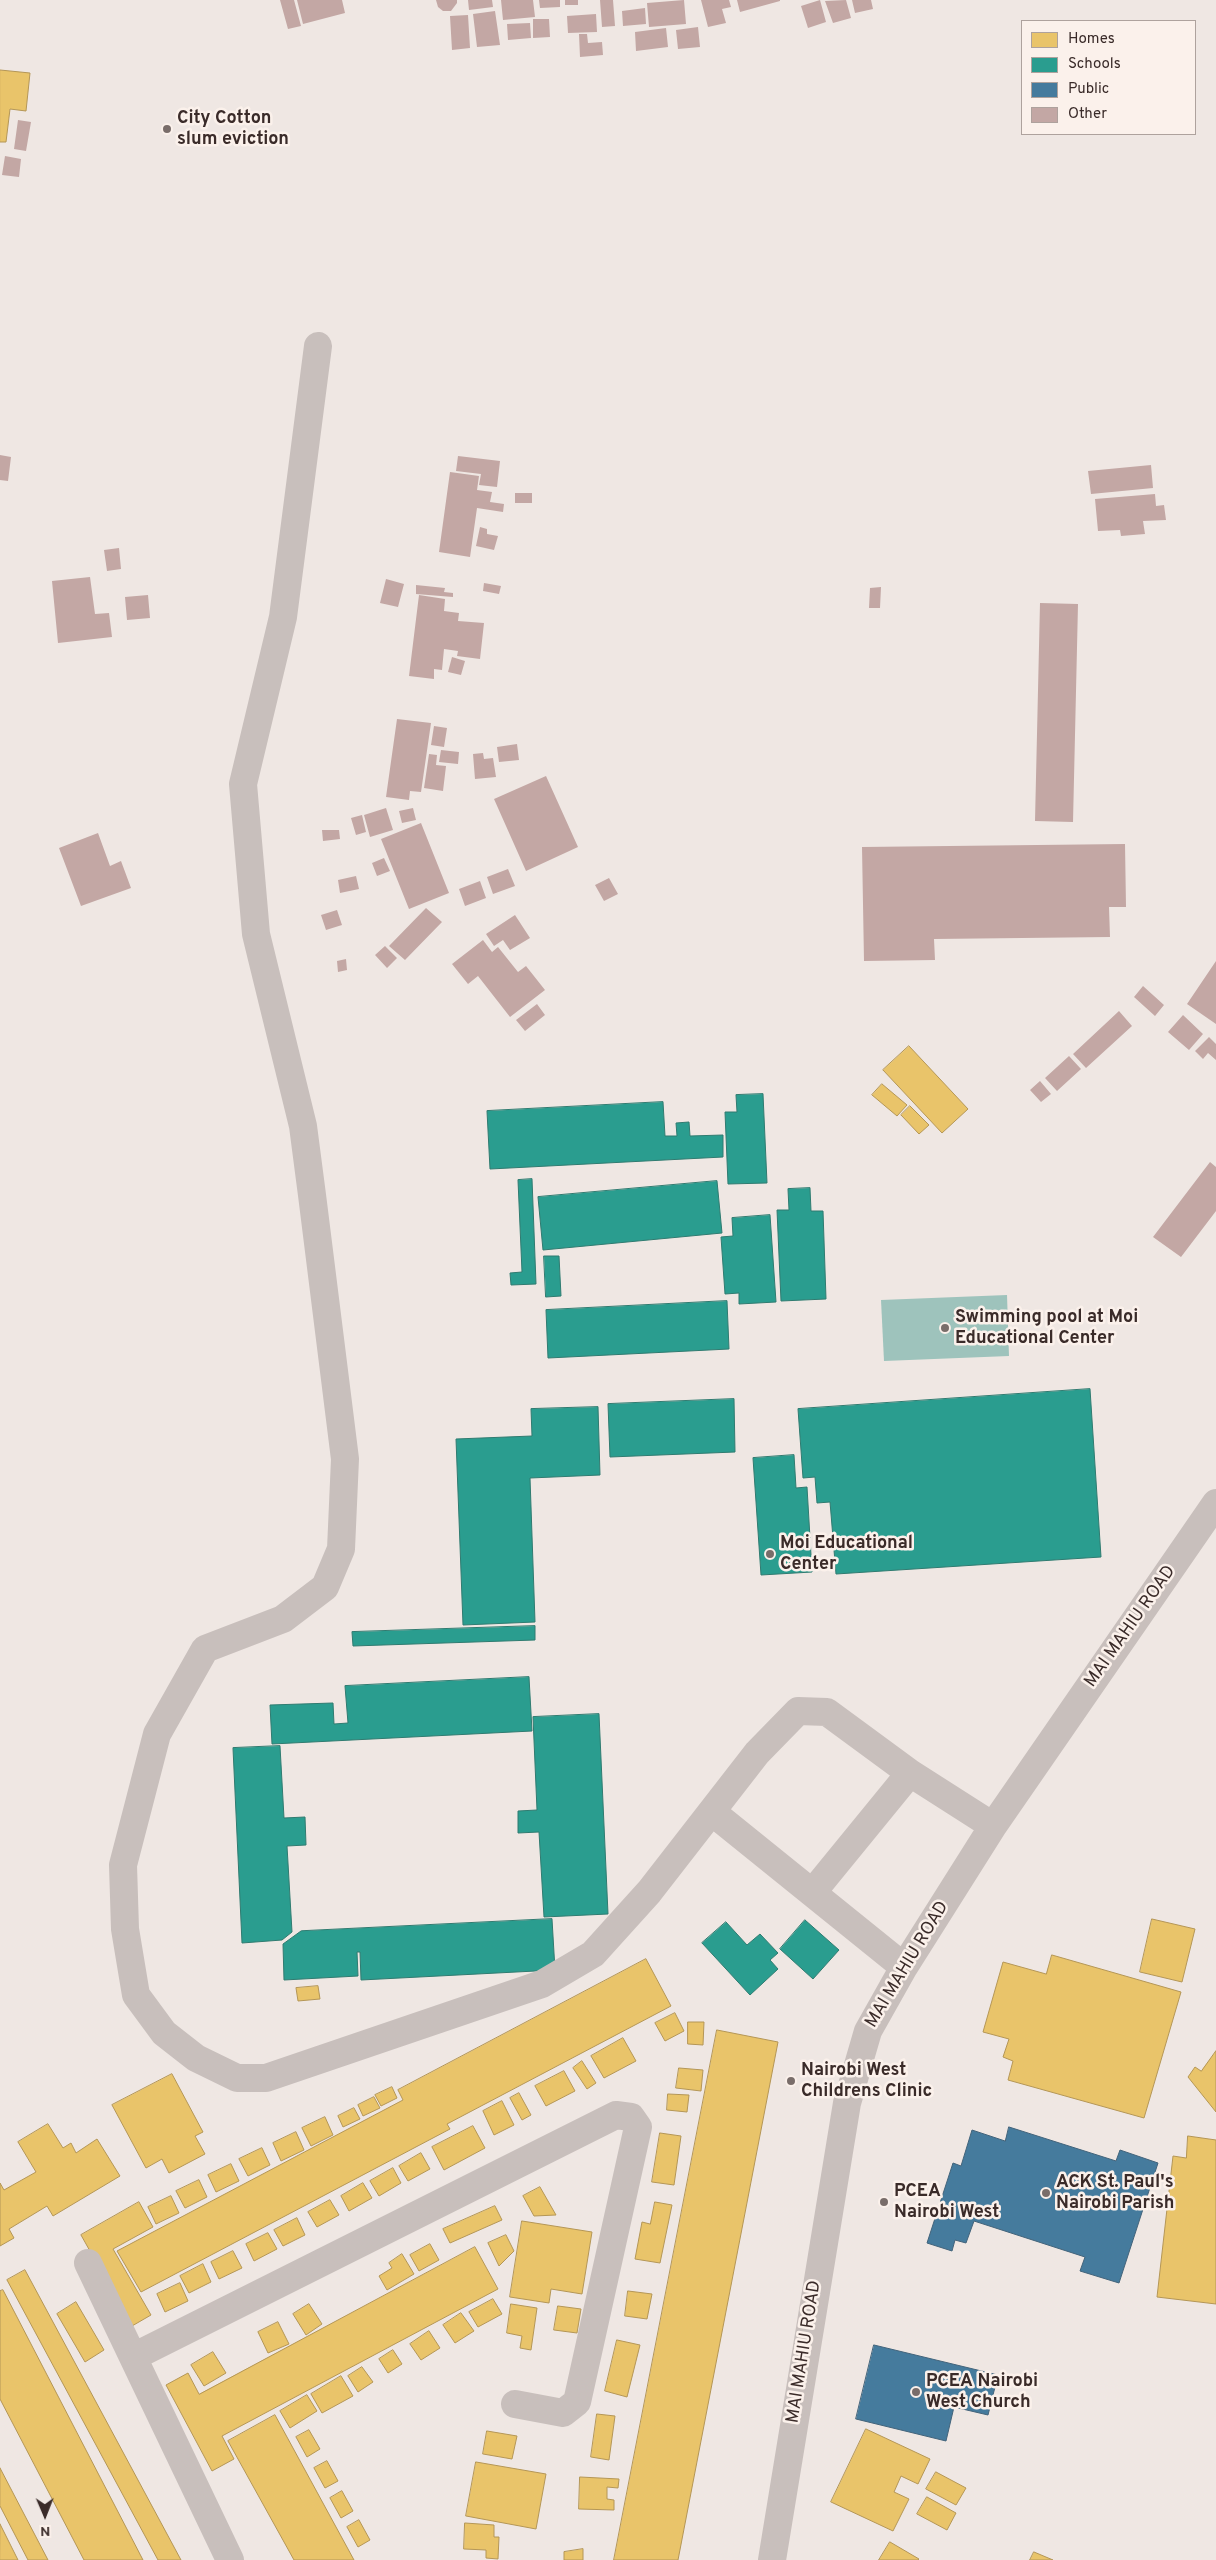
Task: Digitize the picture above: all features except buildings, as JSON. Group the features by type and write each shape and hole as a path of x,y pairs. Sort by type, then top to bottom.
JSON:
{"street":[{"path":"318,346 283,617 243,784 256,934 303,1126 312,1196 345,1459 341,1549 325,1587 283,1619 206,1649 157,1734 123,1865 125,1929 136,1995 164,2033 196,2058 237,2078 266,2078 542,1984 593,1954 649,1892 757,1753 798,1711 827,1712 910,1773 993,1826"},
{"name":"MAI MAHIU ROAD","path":"772,2560 847,2103 868,2031 904,1967 993,1826 1216,1503"},
{"path":"812,1893 910,1773"},
{"path":"712,1812 904,1967"},
{"path":"133,2357 616,2114 631,2117 638,2127 577,2402 563,2413 516,2404"},
{"path":"88,2262 230,2560"}],"water":[{"name":"Swimming pool at Moi Educational Center","path":"1007,1295 1009,1356 884,1361 881,1300"}],"place":[{"name":"City Cotton slum eviction","path":"167,129"},
{"name":"Swimming pool at Moi Educational Center","path":"945,1328"},
{"name":"Moi Educational Center","path":"770,1554"},
{"name":"Nairobi West Childrens Clinic","path":"791,2081"},
{"name":"ACK St. Paul's Nairobi Parish","path":"1046,2193"},
{"name":"PCEA Nairobi West","path":"884,2202"},
{"name":"PCEA Nairobi West Church","path":"916,2392"}]}
